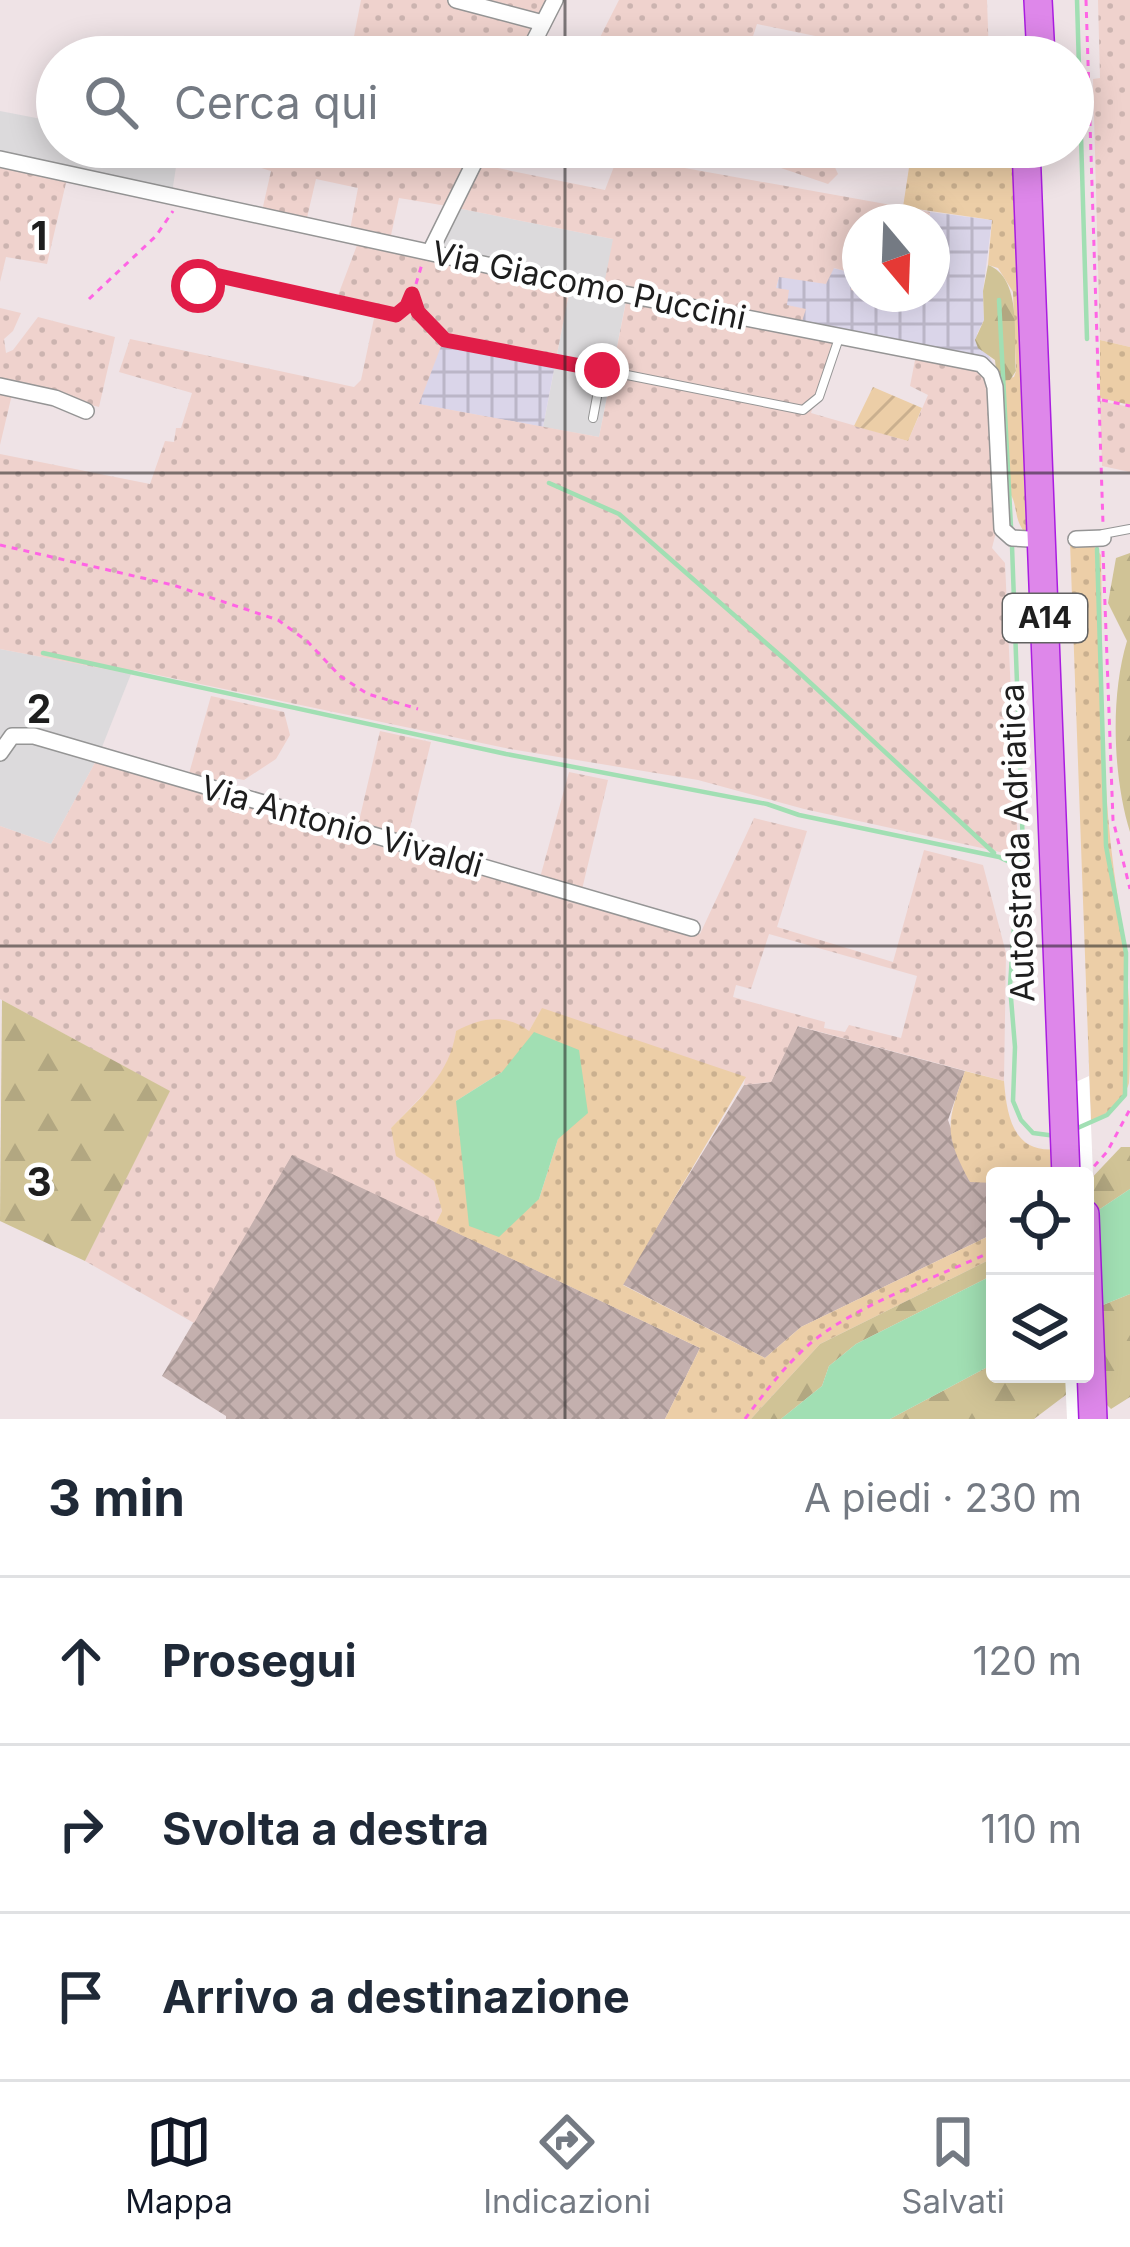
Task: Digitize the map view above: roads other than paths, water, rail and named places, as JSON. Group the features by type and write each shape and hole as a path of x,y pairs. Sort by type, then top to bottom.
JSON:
{"highway":[{"path":"1021,0 1022,36"},
{"path":"1039,0 1040,36"},
{"name":"Autostrada Adriatica","path":"1028,168 1071,1084 1083,1167"},
{"name":"Autostrada Adriatica","path":"1045,168 1071,1084 1066,1167"},
{"path":"1087,1275 1093,1419"},
{"path":"1074,1383 1076,1419"}],"street":[{"path":"456,0 543,23"},
{"path":"536,36 555,0"},
{"name":"Via Giacomo Puccini","path":"0,160 36,168"},
{"name":"Via Giacomo Puccini","path":"38,168 981,364 995,387 1002,529 1012,538 1029,539"},
{"path":"429,252 471,168"},
{"path":"0,386 55,398 86,411"},
{"path":"1076,539 1103,536"},
{"name":"Via Antonio Vivaldi","path":"0,753 5,741 15,735 34,736 692,928"}],"lane":[{"path":"412,294 418,312 445,340 803,410 819,397 839,336"},
{"path":"593,418 602,370"},
{"path":"1103,536 1130,529"}],"waterway":[{"path":"1077,0 1078,36"},
{"path":"1082,168 1087,339"},
{"path":"999,300 1011,527"},
{"path":"549,483 619,514 994,853"},
{"path":"1012,546 1023,848 1018,864"},
{"path":"1073,1130 1107,1115 1125,1095 1126,953 1106,846 1097,549"},
{"path":"43,653 506,754 767,804 999,857 1018,866 1010,986 1013,1101 1033,1133 1056,1136"}]}
